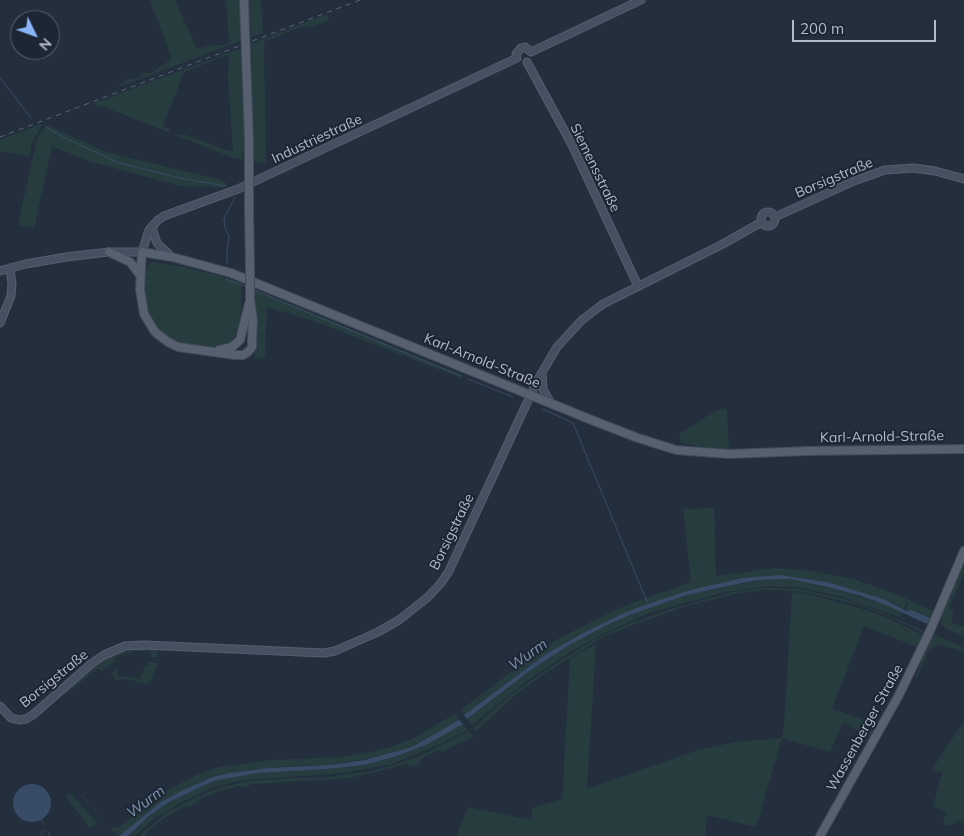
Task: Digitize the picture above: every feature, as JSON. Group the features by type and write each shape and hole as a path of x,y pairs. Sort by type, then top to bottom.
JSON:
{"main road":[{"path":"142,252 140,275 141,306 148,323 155,332 178,347 241,355 251,349 249,143 244,0"},
{"path":"109,252 130,262 140,275"},
{"name":"Karl-Arnold-Straße","path":"142,252 172,257 231,273 645,440 676,450 729,454 963,449"},
{"path":"215,351 229,348 238,342 243,333 250,299"},
{"name":"Wassenberger Straße","path":"820,836 899,695 930,631 964,551"}],"street":[{"path":"531,52 641,0"},
{"path":"525,47 531,52 532,56 527,62 520,61 517,58 516,54 521,48 525,47"},
{"name":"Industriestraße","path":"153,225 164,216 238,189 517,58"},
{"name":"Siemensstraße","path":"527,62 570,143 638,286"},
{"name":"Borsigstraße","path":"0,706 11,718 26,719 92,662 125,646 144,645 324,652 334,651 392,624 410,613 428,597 449,571 530,394 556,347 582,320 604,304 721,245 762,222 762,216 766,212 772,214 775,218 854,181 885,170 914,168 935,171 964,179"},
{"path":"142,252 146,235 153,225"},
{"path":"153,225 156,243 172,257"},
{"name":"Karl-Arnold-Straße","path":"0,271 66,257 109,252 142,252"},
{"path":"0,323 11,296 10,268"},
{"path":"542,372 543,389 550,402"}],"green space":[{"path":"150,0 175,0 197,49 229,43 226,0 240,0 240,41 119,87 127,79 138,78 144,73 151,73 172,59"},
{"path":"248,0 261,0 263,33 251,37"},
{"path":"327,14 329,19 315,26 303,26 264,42 266,160 265,163 254,162 251,44"},
{"path":"241,48 243,159 234,158 99,105 98,107 92,104","holes":["227,55 229,56 228,78 233,151 183,134 171,133 170,129 163,126 184,72"]},
{"path":"40,124 42,125 32,142 30,156 0,152 0,140"},
{"path":"47,125 106,152 221,180 228,187 180,186 89,161 52,146 34,228 20,225 18,224 19,219 38,136"},
{"path":"150,262 180,266 242,283 241,313 233,341 230,344 218,347 188,345 174,341 157,330 146,313 144,289 146,270"},
{"path":"254,289 462,375 461,378 314,321 267,307 265,357 254,359"},
{"path":"727,408 729,449 716,449 681,443 679,434 717,410"},
{"path":"714,508 716,576 773,568 812,571 854,579 933,611 930,618 911,610 905,610 907,602 903,610 827,582 804,578 766,576 716,584 690,590 639,607 583,633 546,654 464,715 461,710 539,651 560,638 619,608 691,582 683,509"},
{"path":"964,561 964,573 949,608 953,612 952,623 964,627 964,636 948,630 940,623"},
{"path":"790,579 832,588 903,612 900,617 843,597 797,587 769,586 721,593 649,613 601,635 567,654 524,683 472,725 467,719 532,669 568,646 632,614 687,595 759,580"},
{"path":"762,588 800,589 840,598 877,610 924,631 923,633 862,606 814,594 785,590 764,590 735,594 687,606 603,637 538,678 513,697 475,732 473,728 514,692 549,668 590,642 625,625 667,610 732,592"},
{"path":"792,592 816,596 869,611 922,635 917,647 864,626 832,709 877,724 870,737 843,723 830,752 782,738"},
{"path":"934,634 964,648 964,652 938,644 929,650 917,678 915,678 924,654"},
{"path":"596,644 587,789 695,751 735,742 782,738 756,827 707,815 705,836 456,836 468,807 531,820 532,808 562,799 570,659"},
{"path":"140,649 156,650 158,656 151,657 151,651 135,651 114,657 116,661 101,671 98,668 68,693 66,691 102,661 114,654"},
{"path":"147,661 158,663 147,684 125,679 116,680 111,674 117,669 118,677 140,679 145,666 148,667"},
{"path":"455,714 459,720 412,747 382,756 331,765 246,770 213,777 161,802 119,836 109,827 118,828 161,794 194,776 219,767 272,760 337,757 367,753 412,739"},
{"path":"964,721 964,822 959,820 954,824 945,826 943,819 947,813 933,806 942,773 932,769"},
{"path":"463,724 468,730 392,764 335,774 244,780 214,787 180,803 151,821 135,836 129,836 149,816 167,803 213,781 258,773 364,765 397,756 428,744"},
{"path":"469,731 473,737 444,751 440,750 421,759 419,764 415,766 408,764 350,778 251,784 246,788 240,786 217,792 200,799 195,804 188,807 185,806 161,820 148,831 146,836 138,836 169,811 222,787 251,781 321,778 371,771 420,756"},
{"path":"70,793 98,824 89,828 67,799"},
{"path":"82,794 109,827 81,795"}],"water":[{"path":"780,575 827,582 883,599 906,611 911,610 930,618 927,624 861,596 790,579 759,580 742,583 687,595 632,614 605,626 568,646 532,669 467,719 464,715 546,654 622,614 690,590 743,578"},
{"path":"459,720 463,724 428,744 397,756 364,765 258,773 213,781 167,803 149,816 128,836 119,836 161,802 213,777 267,768 331,765 365,760 412,747"},
{"path":"32,784 39,785 45,790 50,796 50,810 45,816 39,821 32,822 25,821 19,816 14,810 13,803 14,796 19,790 25,785"}],"waterway":[{"path":"0,78 31,118"},
{"path":"46,127 119,163 180,178 225,186"},
{"path":"227,264 229,236 225,228 224,219 235,197"},
{"path":"227,278 227,280 248,287"},
{"path":"254,290 461,376"},
{"path":"468,379 513,397"},
{"path":"543,409 573,423 648,604"},
{"path":"41,820 44,824"},
{"path":"41,834 44,831"},
{"path":"48,832 50,836"}],"railway":[{"path":"0,137 360,0"}],"water label":[{"name":"Wurm","path":"528,655"},
{"name":"Wurm","path":"146,802"}]}
